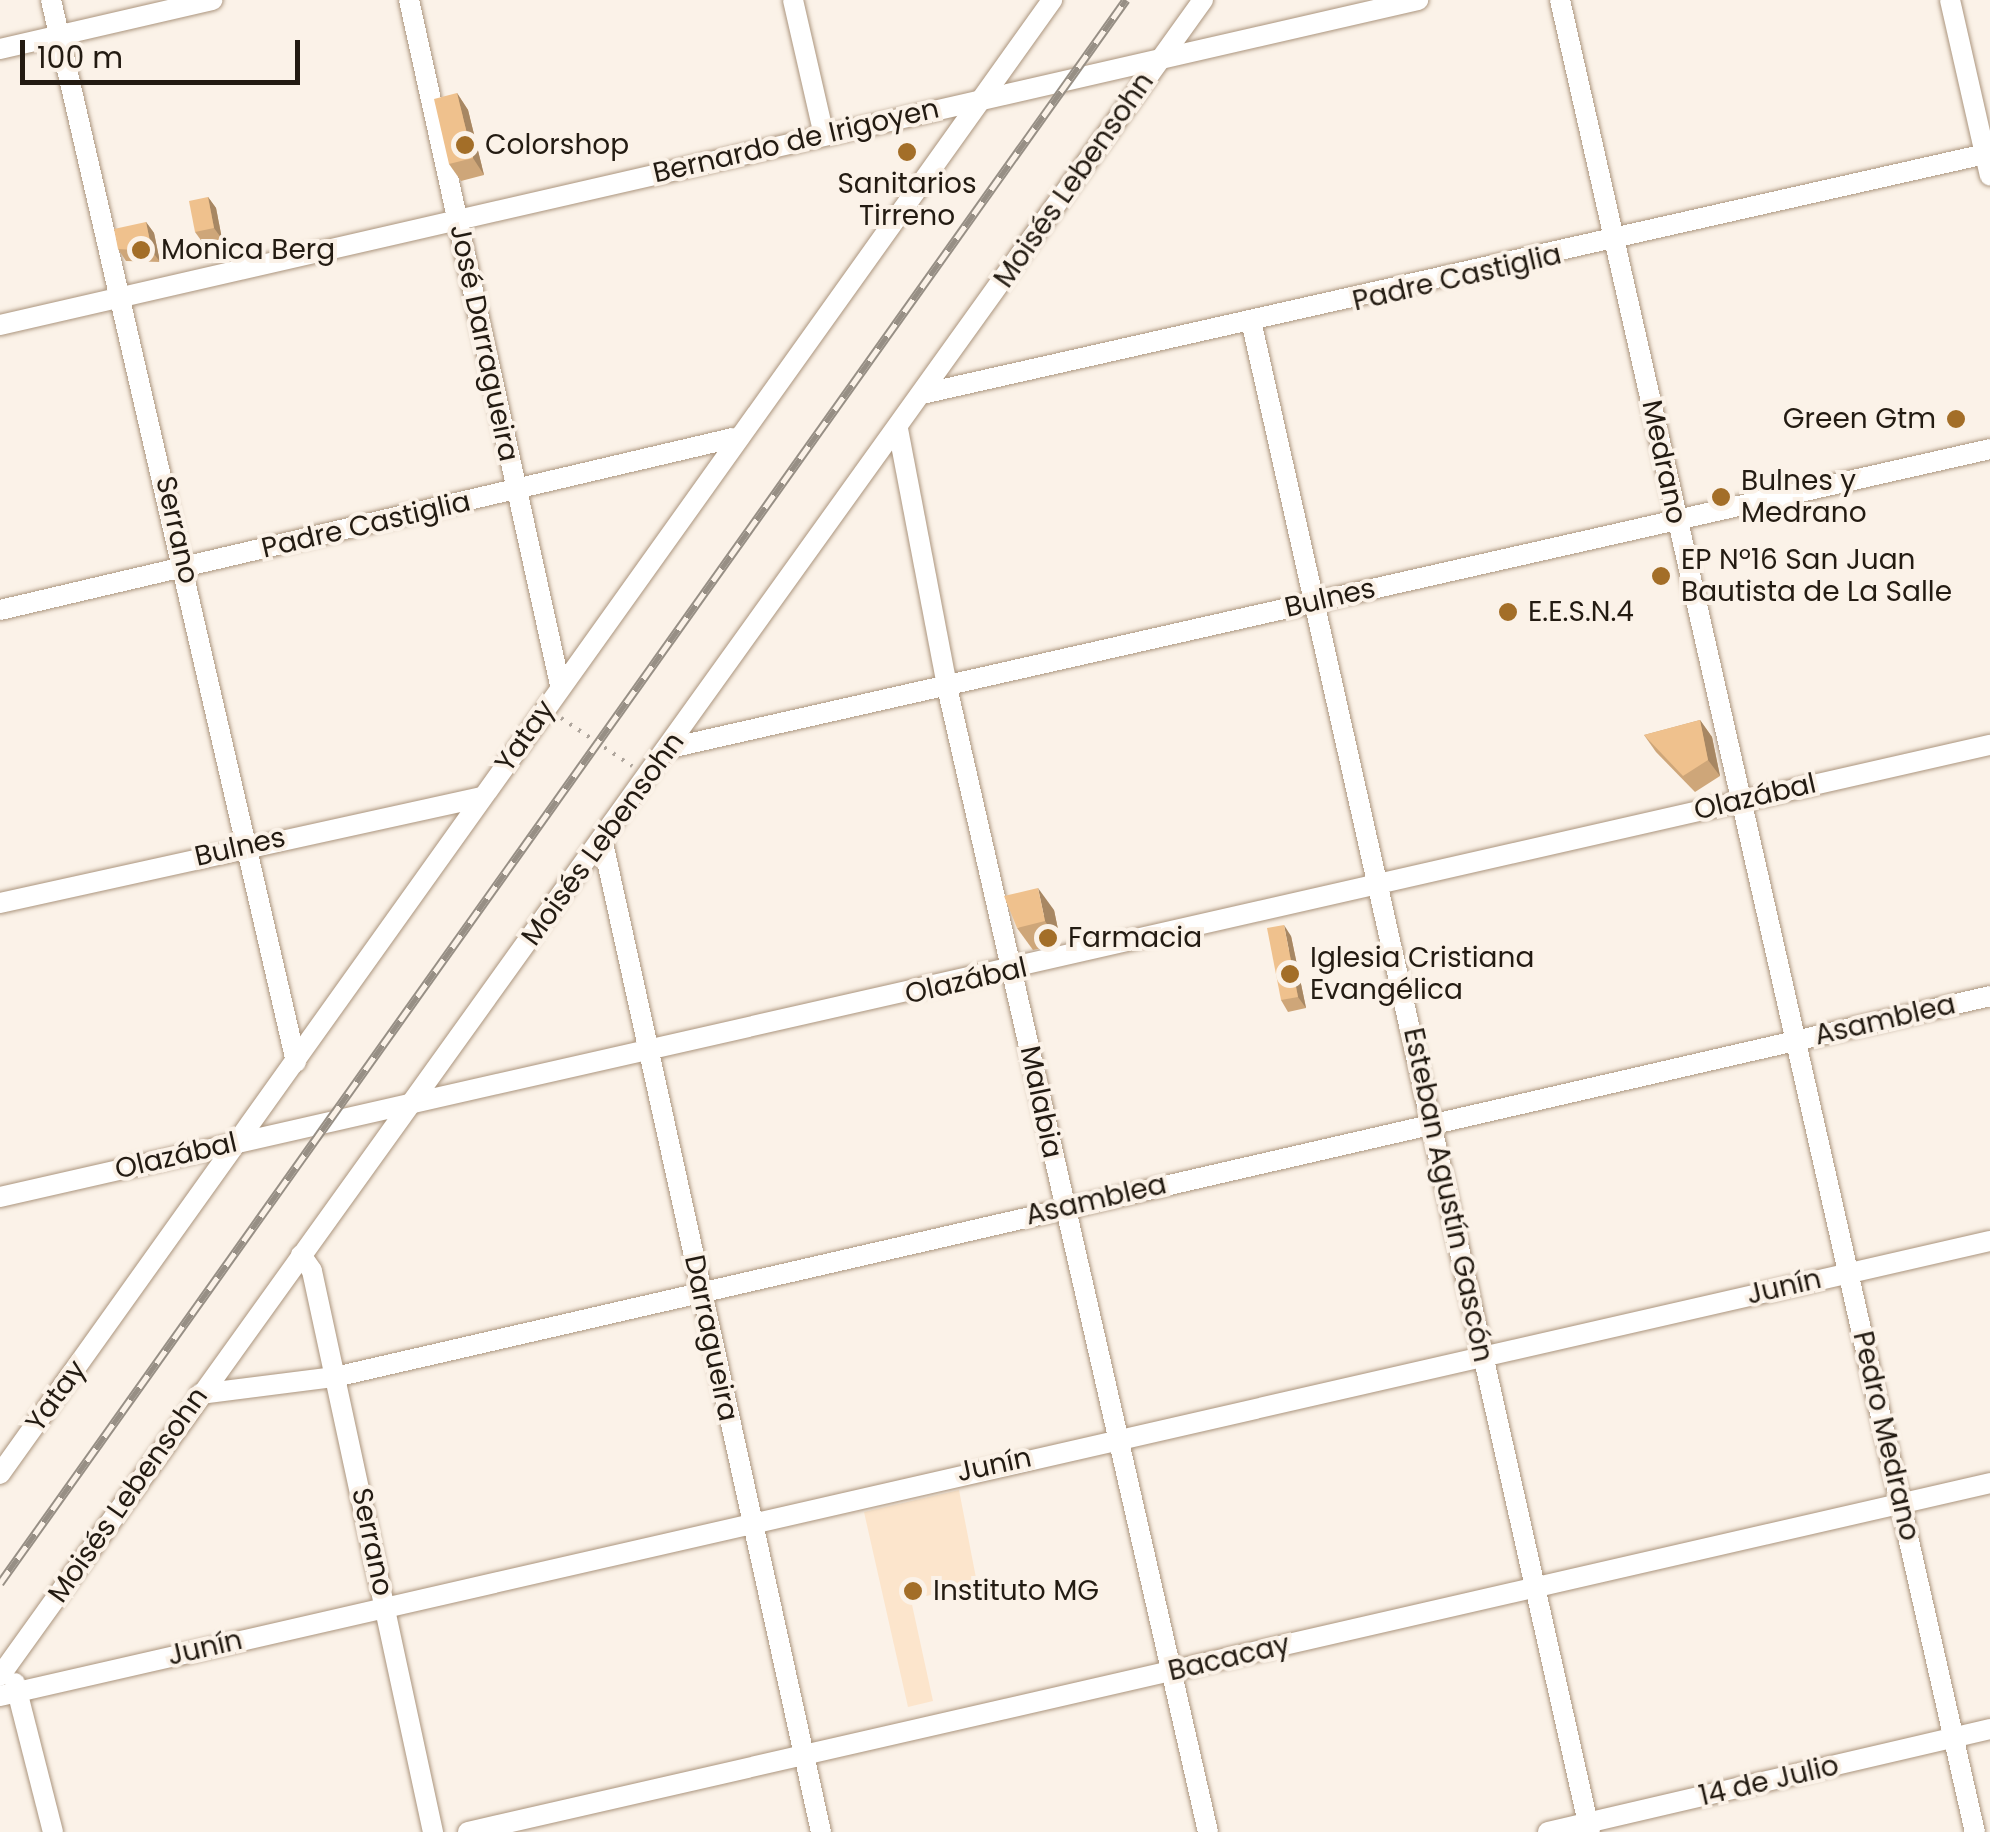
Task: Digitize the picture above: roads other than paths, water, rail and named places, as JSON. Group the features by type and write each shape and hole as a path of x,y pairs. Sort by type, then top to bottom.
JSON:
{"street":[{"name":"Serrano","path":"50,0 123,296 296,1062"},
{"path":"0,49 212,0"},
{"name":"José Darragueira","path":"409,0 560,685"},
{"path":"792,0 824,136"},
{"name":"Yatay","path":"0,1474 296,1062 732,438 975,99 1052,0"},
{"name":"Moisés Lebensohn","path":"5,1669 405,1106 603,843 1203,0"},
{"name":"Bernardo de Irigoyen","path":"0,325 1162,55 1418,0"},
{"name":"Medrano","path":"1560,0 1795,1041"},
{"path":"1950,0 1990,176"},
{"name":"Padre Castiglia","path":"922,394 1252,325 1987,153"},
{"name":"Esteban Agustín Gascón","path":"1252,325 1589,1827"},
{"name":"Malabia","path":"898,430 947,687 1208,1832"},
{"name":"Padre Castiglia","path":"0,610 732,438"},
{"name":"Bulnes","path":"670,748 1990,449"},
{"name":"Olazábal","path":"0,1198 240,1141 1012,971 1990,744"},
{"name":"Bulnes","path":"0,902 481,797"},
{"name":"Darragueira","path":"603,843 821,1832"},
{"name":"Asamblea","path":"200,1394 336,1377 701,1286 1064,1208 1990,996"},
{"name":"Pedro Medrano","path":"1795,1041 1975,1832"},
{"name":"Junín","path":"8,1694 750,1518 1990,1241"},
{"name":"Serrano","path":"301,1256 336,1377 433,1832"},
{"name":"Bacacay","path":"468,1832 1990,1483"},
{"path":"5,1669 8,1694 53,1832"},
{"name":"14 de Julio","path":"1548,1832 1589,1827 1990,1729"}],"railway":[{"path":"0,1583 1126,0"}],"place":[{"name":"Colorshop","path":"465,145"},
{"name":"Sanitarios Tirreno","path":"907,152"},
{"name":"Monica Berg","path":"141,250"},
{"name":"Green Gtm","path":"1956,419"},
{"name":"Bulnes y Medrano","path":"1721,497"},
{"name":"EP Nº16 San Juan Bautista de La Salle","path":"1661,576"},
{"name":"E.E.S.N.4","path":"1508,612"},
{"name":"Farmacia","path":"1048,938"},
{"name":"Iglesia Cristiana Evangélica","path":"1290,974"},
{"name":"Instituto MG","path":"913,1591"}]}
